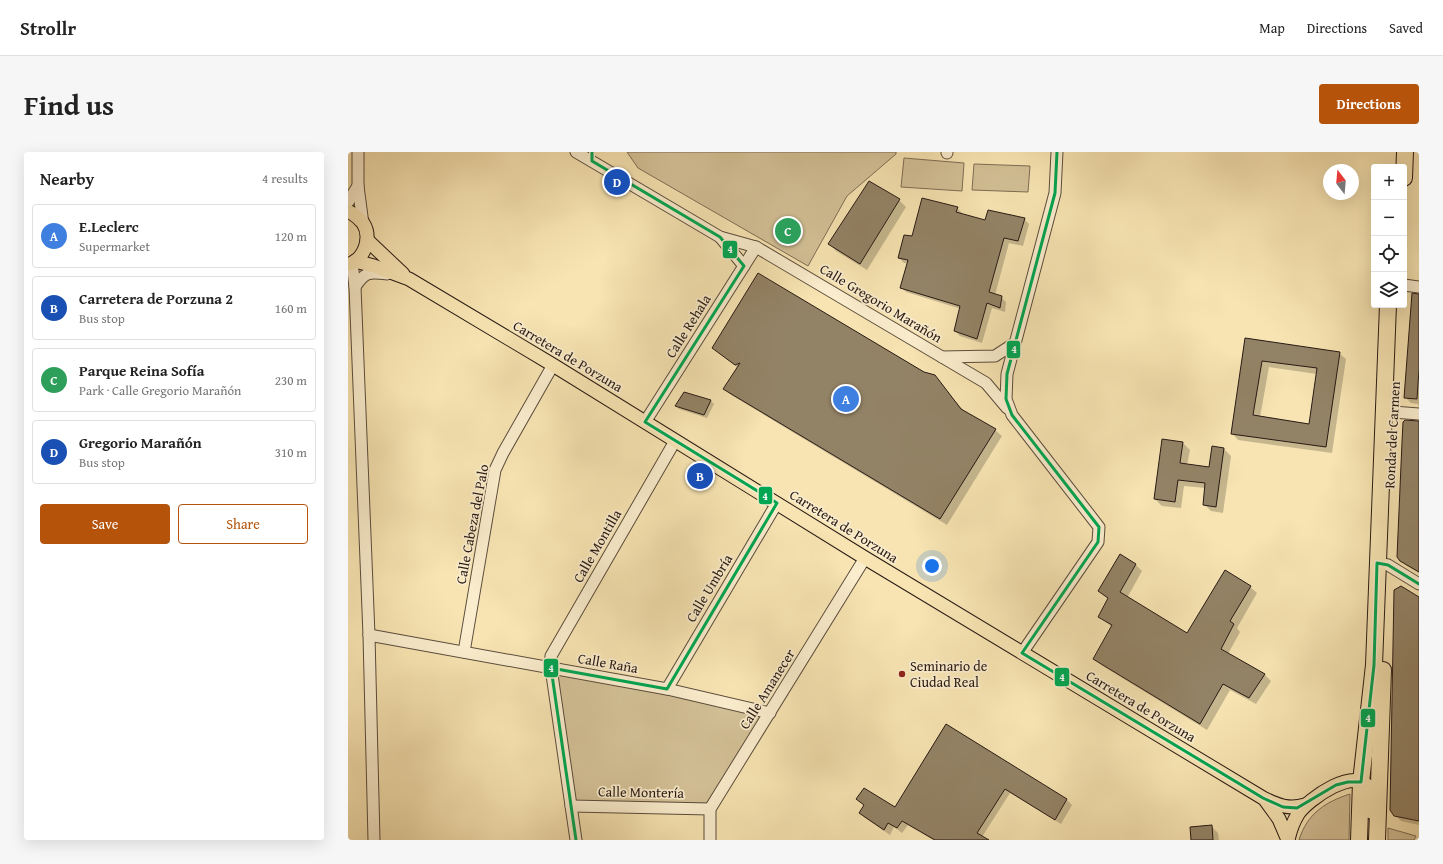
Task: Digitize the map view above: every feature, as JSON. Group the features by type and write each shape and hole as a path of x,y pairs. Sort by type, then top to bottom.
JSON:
{"highway":[{"path":"1395,164 1396,152"},
{"path":"1405,152 1405,164"},
{"name":"Ronda del Carmen","path":"1383,564 1388,308"},
{"name":"Ronda del Carmen","path":"1383,564 1390,475 1399,308"},
{"path":"1359,840 1361,782 1383,564"},
{"path":"1377,840 1383,564"}],"main road":[{"path":"348,211 357,216 363,224 367,240 361,255 352,263"},
{"name":"Carretera de Porzuna","path":"367,240 405,278"},
{"name":"Carretera de Porzuna","path":"352,263 374,266 405,278 553,365 866,558 1263,798"},
{"path":"1288,840 1292,826 1298,814 1305,805 1315,797 1337,785 1354,772 1364,758"},
{"path":"1337,785 1354,781 1361,782 1367,786 1370,791 1371,840"},
{"path":"1263,798 1277,805 1290,808 1305,805"},
{"path":"1263,798 1279,819 1288,840"}],"street":[{"path":"358,152 358,186 363,224"},
{"name":"Calle Gregorio Marañón","path":"576,152 592,157 720,237 756,247 986,383 1099,527 1098,542 1022,653"},
{"path":"1012,415 1006,399 1007,374 1055,193 1057,152"},
{"path":"348,202 358,186"},
{"name":"Calle Gregorio Marañón","path":"720,237 744,266"},
{"name":"Calle Rehala","path":"645,422 756,247"},
{"path":"352,263 355,287 369,635 374,840"},
{"path":"355,287 364,274 371,272 405,278"},
{"path":"1407,285 1419,287"},
{"path":"942,357 995,356 1015,343"},
{"name":"Calle Cabeza del Palo","path":"464,652 495,470 503,453 553,365"},
{"path":"1393,412 1419,414"},
{"name":"Calle Montilla","path":"550,668 551,656 675,441"},
{"name":"Calle Umbría","path":"667,689 777,503"},
{"name":"Calle Amanecer","path":"710,809 866,558"},
{"path":"1383,564 1419,584"},
{"name":"Calle Raña","path":"369,635 667,689 770,713"},
{"path":"550,668 576,840"},
{"name":"Calle Montería","path":"571,806 710,809"},
{"path":"710,809 710,840"}],"shaded area":[{"path":"627,152 896,152 896,154 847,196 808,266 638,168"},
{"path":"904,158 964,163 962,191 901,187"},
{"path":"974,164 1030,166 1028,192 972,190"},
{"path":"551,668 770,713 710,809 571,806"},
{"path":"1350,794 1349,840 1299,840 1307,823 1318,810 1341,797"},
{"path":"1388,828 1416,836 1414,840 1388,840"}],"building":[{"path":"869,181 900,199 860,264 828,244"},
{"path":"922,198 958,207 956,212 985,220 988,210 1025,218 1018,241 1004,238 989,292 1002,296 1000,308 987,303 977,339 954,331 960,306 900,288 908,260 898,258 904,235 912,236"},
{"path":"758,273 924,372 935,375 961,409 996,429 940,519 723,389 740,363 735,365 712,348"},
{"path":"1412,293 1419,294 1419,369 1417,399 1404,398"},
{"path":"1245,338 1340,352 1326,447 1231,434","holes":["1262,361 1317,368 1309,424 1253,415"]},
{"path":"684,392 711,400 704,415 675,406"},
{"path":"1405,420 1419,421 1419,572 1400,561 1397,557 1403,422"},
{"path":"1162,439 1183,442 1180,463 1209,467 1212,446 1224,448 1216,507 1203,505 1205,483 1178,480 1175,502 1154,499"},
{"path":"1120,554 1136,564 1120,592 1187,633 1225,570 1251,586 1230,621 1234,624 1221,649 1265,674 1249,698 1223,684 1200,724 1093,659 1112,625 1098,617 1108,598 1098,591"},
{"path":"1401,586 1419,597 1419,821 1394,816 1390,810 1394,590"},
{"path":"946,724 1067,799 1055,820 1005,789 977,833 989,840 935,840 902,821 897,828 888,823 884,830 859,813 864,805 856,799 864,788 895,807"},
{"path":"1212,825 1213,840 1191,840 1190,827"}],"transit line":[{"name":"4","path":"576,840 551,668 667,689 777,503 645,422 744,266 720,237 592,161 592,152"},
{"name":"4","path":"1057,152 1055,193 1007,374 1006,399 1012,415 1099,527 1098,542 1022,653 1263,798 1283,807 1297,808 1336,785 1348,782 1361,782 1374,665 1377,563 1388,565 1419,584"}],"place":[{"name":"Gregorio Marañón","path":"617,182"},
{"name":"Parque Reina Sofía","path":"788,231"},
{"name":"E.Leclerc","path":"846,399"},
{"name":"Carretera de Porzuna 2","path":"700,476"},
{"name":"Seminario de Ciudad Real","path":"902,674"}]}
